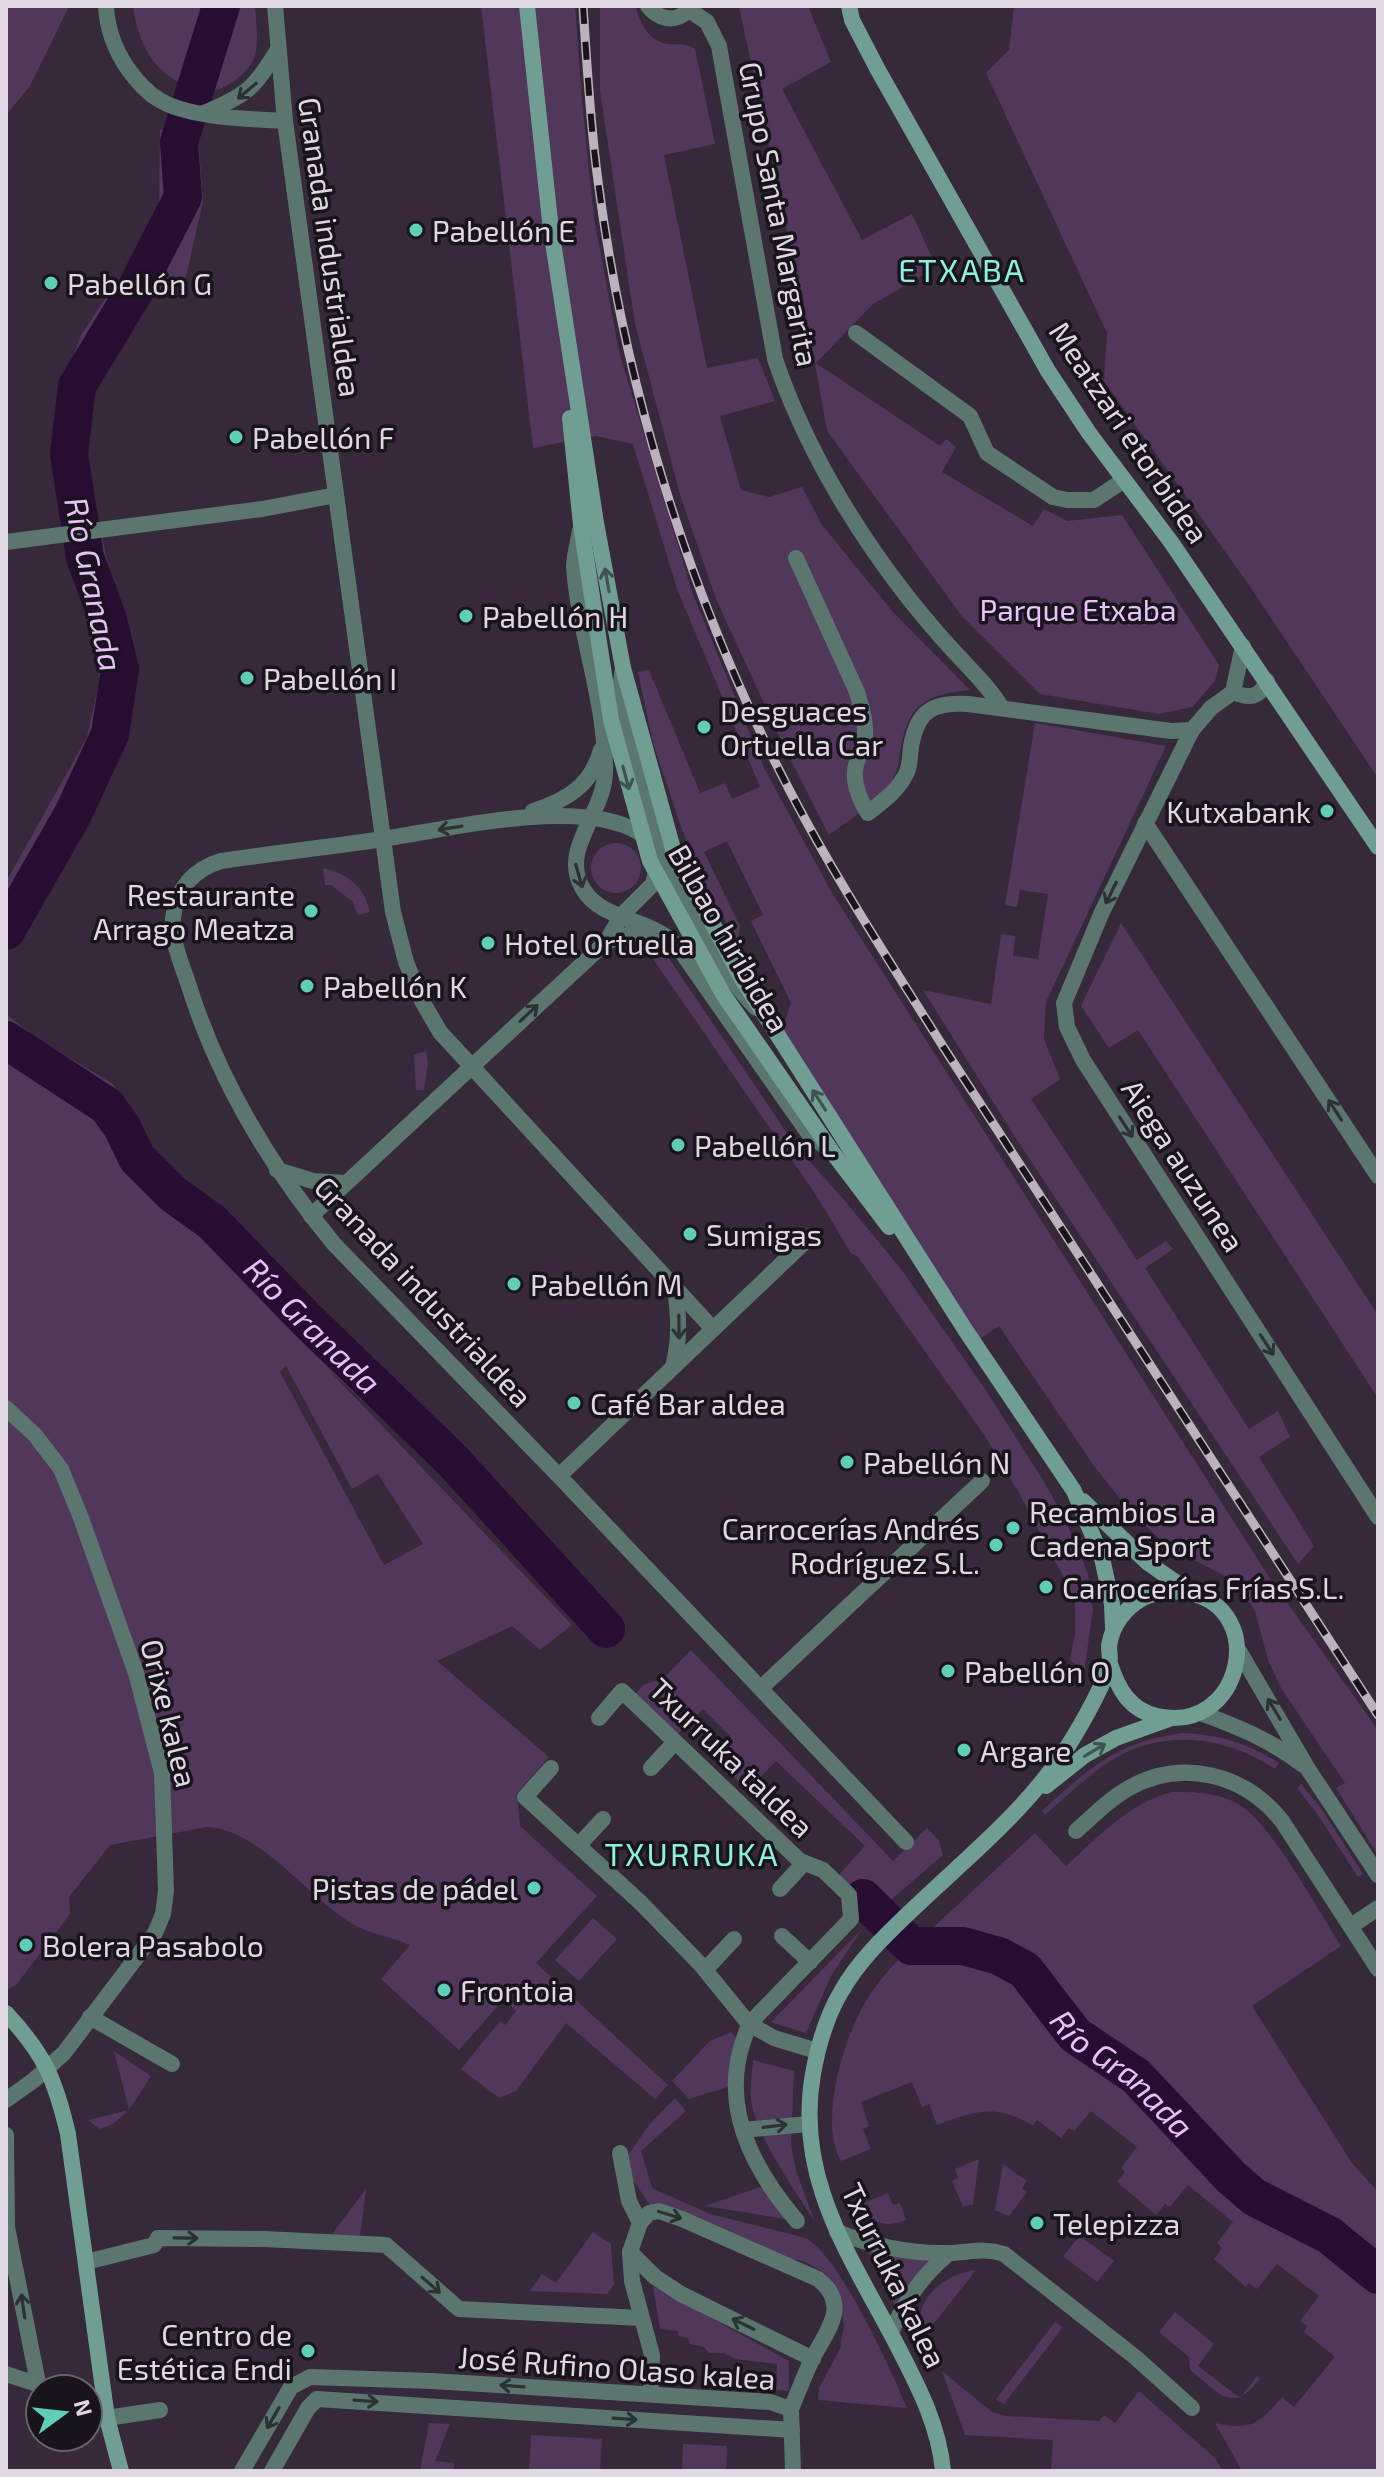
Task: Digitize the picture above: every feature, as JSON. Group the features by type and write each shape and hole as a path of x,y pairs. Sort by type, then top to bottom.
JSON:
{"street":[{"path":"106,6 106,20 118,54 138,81 160,101 203,114 285,121"},
{"name":"Granada industrialdea","path":"275,6 285,121 393,912 406,962 422,1001 440,1032 713,1329"},
{"name":"Bilbao hiribidea","path":"527,6 581,525 611,720 641,834 655,874 723,994 833,1153 966,1331"},
{"path":"648,6 656,15 672,19 690,8"},
{"name":"Meatzari etorbidea","path":"849,6 852,20 878,70 1048,371 1243,646 1378,847"},
{"name":"Grupo Santa Margarita","path":"690,8 707,22 719,46 775,359 787,393 846,507 877,555 948,646 1002,708"},
{"path":"203,114 239,99 260,80 277,51"},
{"name":"Bilbao hiribidea","path":"551,229 596,523 623,668 673,849 742,979 966,1331 1074,1491"},
{"name":"Grupo Santa Margarita","path":"856,333 970,416 987,453 1053,497 1094,500 1124,480"},
{"path":"6,542 262,509 336,495"},
{"path":"581,525 574,565 603,740 605,784 575,860 577,876 583,890 593,901 606,910 667,937 680,950 809,1134 833,1153"},
{"path":"796,558 864,714 866,732 855,772 860,800 868,813 890,795 907,772 919,720 926,711 939,706 954,703 1171,731 1192,730"},
{"path":"1239,688 1243,646"},
{"path":"311,1216 606,942 622,915 653,884 657,836 619,694 623,668"},
{"path":"1239,688 1252,670 1264,677"},
{"name":"Aiega auzunea","path":"1264,677 1263,690 1256,696 1239,688 1211,708 1192,730 1102,912 1064,1003 1067,1027 1083,1060 1378,1517"},
{"path":"1239,688 1287,712"},
{"path":"517,817 560,802 576,791 594,771 603,740"},
{"path":"517,817 573,816 620,822 641,834 673,872 704,934 736,987 769,1021"},
{"name":"Granada industrialdea","path":"517,817 204,866 182,890 173,915 173,932 202,1029 223,1074 277,1170 344,1255 559,1476 906,1842"},
{"path":"1145,823 1378,1176"},
{"path":"606,942 639,932 667,937"},
{"path":"277,1170 313,1181 346,1183"},
{"path":"559,1476 811,1236"},
{"path":"673,1367 680,1319 674,1287"},
{"name":"Orixe kalea","path":"6,1408 35,1435 61,1469 136,1673 162,1773 166,1872 163,1914 155,1933 64,2053 6,2100"},
{"path":"761,1688 982,1481"},
{"path":"1074,1491 1148,1563 1193,1594 1214,1603 1226,1616 1239,1651 1308,1769 1378,1875"},
{"path":"1074,1491 1102,1558 1112,1604 1110,1664 1117,1686 1142,1711 1171,1719"},
{"path":"1113,1628 1124,1613 1151,1594 1172,1591 1193,1594"},
{"path":"1032,1796 1085,1755 1116,1738 1171,1719 1188,1718 1217,1702 1229,1685 1239,1651"},
{"path":"1032,1796 1063,1753 1110,1664"},
{"name":"Txurruka taldea","path":"599,1718 622,1691 804,1863 823,1870 849,1895 851,1919 749,2024"},
{"path":"1200,1713 1267,1741 1308,1769"},
{"path":"651,1768 675,1742"},
{"path":"551,1768 525,1797 630,1893 705,1970 749,2024 774,2038 817,2051"},
{"path":"1076,1831 1113,1798 1148,1779 1198,1773 1227,1780 1252,1792 1273,1810 1378,1969"},
{"name":"Txurruka kalea","path":"943,2471 938,2439 926,2401 837,2232 823,2199 813,2164 808,2124 817,2051 841,1991 858,1968 885,1936 1032,1796"},
{"path":"579,1845 603,1819"},
{"path":"780,1889 804,1863"},
{"path":"1351,1926 1378,1908"},
{"path":"782,1936 810,1962"},
{"path":"705,1970 734,1939"},
{"path":"6,2013 38,2049 59,2099 68,2134 107,2417 121,2471"},
{"path":"90,2017 172,2064"},
{"path":"749,2024 738,2060 736,2089 743,2130 768,2184 797,2221"},
{"path":"743,2130 808,2124"},
{"path":"6,2135 7,2227 42,2373"},
{"path":"620,2153 629,2201 640,2223"},
{"path":"651,2394 652,2355 632,2281 630,2252 640,2223 649,2213 659,2211 818,2279 831,2294 834,2313 791,2409"},
{"path":"837,2232 863,2242 896,2249 949,2253 985,2250 1013,2260 1135,2357 1192,2408"},
{"path":"86,2262 154,2245 158,2238 386,2245 459,2309 641,2318"},
{"path":"630,2252 655,2277 681,2294 813,2359"},
{"path":"891,2332 903,2305 922,2277 949,2253"},
{"name":"José Rufino Olaso kalea","path":"242,2471 291,2387 310,2377 382,2378 651,2394 770,2402 791,2409 792,2430 317,2399 308,2408 272,2471"},
{"path":"107,2417 160,2410"},
{"path":"792,2430 793,2471"}],"green space":[{"path":"6,6 69,6 30,86 6,115"},
{"path":"133,6 255,6 257,37 253,60 238,78 221,88 201,89 177,81 157,65 143,44"},
{"path":"481,6 575,6 594,218 619,352 692,592 764,768 832,893 1271,1580 1378,1730 1378,1855 1336,1788 1345,1783 1281,1688 1268,1660 1255,1611 1242,1592 1227,1577 1167,1546 1130,1511 1094,1466 999,1326 974,1343 779,1037 791,1003 751,921 763,915 727,841 704,852 740,926 738,944 698,873 653,743 638,672 649,670 700,793 725,783 732,799 760,787 677,589 633,444 596,436 533,448"},
{"path":"600,6 636,6 643,25 656,40 695,49 715,144 664,155 707,368 758,358 775,401 720,416 741,490 769,497 802,487 822,525 893,612 970,690 932,698 915,710 905,731 897,770 889,786 865,809 829,835 785,749 716,599 681,498 635,324 600,91"},
{"name":"Parque Etxaba","path":"739,6 808,6 831,62 782,89 862,240 912,214 935,264 919,278 873,304 816,363 940,446 946,439 956,447 942,472 1033,526 1044,509 1067,521 1122,515 1219,665 1215,681 1192,707 1159,714 1040,694 961,615 827,431"},
{"path":"1014,6 1378,6 1378,778 1249,585 1104,381 1107,333 986,73 1009,50"},
{"path":"160,129 199,147 203,202 182,294 152,296 86,396 80,469 104,545 118,612 133,660 126,732 101,789 6,949 6,882 87,737 99,682 97,656 84,611 58,477 62,388 81,335 159,218"},
{"path":"1035,723 1166,746 1046,1002 1044,1039 1060,1079 1031,1099 1137,1260 1166,1241 1173,1249 1145,1268 1249,1429 1278,1411 1290,1437 1259,1457 1314,1546 1298,1564 1015,1137 923,990 991,1004 1001,934 1015,936 1013,956 1038,959 1048,894 1020,890 1017,907 1005,905"},
{"path":"616,843 634,850 641,868 634,886 616,893 598,886 591,868 598,850"},
{"path":"323,868 354,882 364,895 370,912 358,915 352,901 331,885 325,885"},
{"path":"1121,923 1378,1315 1378,1398 1138,1030 1109,1048 1081,1006"},
{"path":"666,954 795,1145 901,1269 985,1389 1043,1480 1065,1519 1088,1574 1093,1610 1084,1672 1070,1660 1075,1633 1075,1599 1019,1493 985,1436 858,1257 851,1253 816,1195 651,956"},
{"path":"6,1014 38,1039 113,1084 161,1159 338,1332 606,1629 324,1365 572,1625 540,1650 512,1626 437,1661 549,1757 517,1793 520,1826 597,1896 536,1963 668,2085 655,2099 566,2023 516,2091 499,2098 461,2069 500,2021 505,2025 516,2011 504,1999 459,2050 381,1979 410,1945 351,1923 246,1839 207,1827 110,1845 69,1897 70,1914 16,1985 6,1990","holes":["286,1366 352,1489 378,1474 423,1544 384,1565 280,1372"]},
{"path":"426,1051 428,1061 424,1090 416,1090 414,1055"},
{"path":"691,1650 893,1861 927,1828 939,1841 943,1855 886,1904 864,1884 853,1892 834,1880 865,1846 776,1761 748,1790 713,1757 731,1737 703,1709 673,1739 631,1700 643,1685 664,1678"},
{"path":"1183,1733 1233,1741 1279,1763 1275,1769 1238,1750 1198,1740 1157,1742 1107,1763 1045,1815 1042,1811 1105,1759 1140,1743"},
{"path":"1301,1784 1323,1811 1363,1874 1358,1877 1297,1788"},
{"path":"1171,1792 1222,1797 1251,1814 1279,1847 1341,1946 1252,2006 1352,2163 1378,2192 1378,2264 1333,2229 1260,2191 1236,2171 1139,2069 1078,2029 1027,1965 1001,1950 962,1939 923,1937 1035,1833 1066,1866 1128,1813 1155,1797"},
{"path":"593,1918 617,1939 579,1981 555,1960"},
{"path":"862,1929 831,1976 806,2033 771,2022"},
{"path":"911,1946 963,1946 999,1956 1025,1970 1075,2035 1136,2076 1231,2177 1254,2197 1329,2235 1377,2273 1378,2471 1242,2471 1215,2423 1237,2426 1253,2423 1267,2414 1282,2397 1294,2407 1335,2357 1304,2332 1307,2326 1300,2321 1319,2296 1277,2264 1257,2289 1249,2283 1246,2287 1214,2259 1222,2248 1217,2243 1233,2222 1188,2185 1170,2207 1165,2204 1156,2215 1117,2182 1125,2172 1121,2168 1137,2147 1091,2111 1074,2131 1069,2128 1061,2138 1037,2120 1033,2125 996,2112 975,2113 937,2125 929,2104 922,2107 912,2082 861,2102 869,2126 863,2129 871,2149 841,2161 832,2127 833,2106 847,2043 871,1993"},
{"path":"731,2032 739,2041 731,2086 689,2099 672,2081 710,2041"},
{"path":"114,2051 151,2076 129,2109"},
{"path":"753,2060 794,2071 791,2143 796,2171 815,2222 759,2128 751,2098"},
{"path":"675,2098 686,2111 641,2151 652,2188 710,2214 806,2238 819,2249 849,2290 907,2408 818,2400 819,2388 840,2349 844,2325 839,2298 826,2274 804,2261 764,2255 654,2211 633,2180 628,2155 649,2125"},
{"path":"127,2110 116,2121 99,2129 88,2120"},
{"path":"979,2159 973,2204 963,2207 952,2181 958,2178 955,2169"},
{"path":"1003,2164 1027,2181 1022,2188 1027,2192 1009,2216 995,2210"},
{"path":"768,2184 797,2221 705,2206"},
{"path":"366,2189 359,2244 326,2242"},
{"path":"888,2193 893,2205 900,2203 906,2220 880,2223 859,2205"},
{"path":"593,2232 611,2244 614,2285 607,2294 530,2291 542,2274 556,2283"},
{"path":"1080,2236 1114,2261 1097,2282 1063,2256"},
{"path":"863,2242 949,2253 899,2315"},
{"path":"976,2270 928,2331 916,2329 923,2306 935,2289 953,2277"},
{"path":"653,2286 789,2361 789,2391 776,2390 777,2364 709,2353 704,2347 690,2344 688,2338 678,2336 678,2331 660,2329"},
{"path":"1175,2312 1214,2344 1198,2366 1239,2397 1225,2397 1209,2386 1190,2370 1189,2357 1159,2332"},
{"path":"1055,2322 1063,2327 1004,2404 996,2399"},
{"path":"942,2371 992,2412 1005,2416 1099,2421 1104,2415 1115,2423 1139,2391 1215,2458 1223,2471 1051,2471 1053,2440 965,2435"},
{"path":"1257,2376 1260,2379 1242,2396"},
{"path":"429,2423 450,2424 435,2461 454,2463 454,2471 420,2471"},
{"path":"531,2435 602,2439 600,2471 529,2471"},
{"path":"683,2444 727,2446 726,2471 682,2471"}],"waterway":[{"name":"Río Granada","path":"6,931 73,814 110,734 120,669 108,620 85,557 69,454 77,386 134,292 183,197 179,142 221,6"},
{"name":"Río Granada","path":"6,1040 107,1106 122,1127 137,1158 173,1194 212,1222 307,1320 452,1460 606,1629"},
{"name":"Río Granada","path":"863,1898 911,1946 963,1946 999,1956 1025,1970 1075,2035 1136,2076 1231,2177 1254,2197 1329,2235 1378,2275"}],"railway":[{"path":"583,6 598,181 611,264 648,429 700,590 767,746 822,850 944,1048 1378,1715"}],"place":[{"name":"Pabellón E","path":"416,230"},
{"name":"Pabellón G","path":"51,283"},
{"name":"Pabellón F","path":"236,437"},
{"name":"Pabellón H","path":"466,616"},
{"name":"Pabellón I","path":"247,678"},
{"name":"Desguaces Ortuella Car","path":"704,727"},
{"name":"Kutxabank","path":"1327,811"},
{"name":"Restaurante Arrago Meatza","path":"311,911"},
{"name":"Hotel Ortuella","path":"488,943"},
{"name":"Pabellón K","path":"307,986"},
{"name":"Pabellón L","path":"678,1145"},
{"name":"Sumigas","path":"690,1234"},
{"name":"Pabellón M","path":"514,1284"},
{"name":"Café Bar aldea","path":"574,1403"},
{"name":"Pabellón N","path":"847,1462"},
{"name":"Recambios La Cadena Sport","path":"1013,1528"},
{"name":"Carrocerías Andrés Rodríguez S.L.","path":"996,1545"},
{"name":"Carrocerías Frías S.L.","path":"1046,1587"},
{"name":"Pabellón O","path":"948,1671"},
{"name":"Argare","path":"964,1750"},
{"name":"Pistas de pádel","path":"534,1888"},
{"name":"Bolera Pasabolo","path":"26,1945"},
{"name":"Frontoia","path":"444,1990"},
{"name":"Telepizza","path":"1037,2223"},
{"name":"Centro de Estética Endi","path":"308,2351"}],"district":[{"name":"ETXABA","path":"962,269"},
{"name":"TXURRUKA","path":"692,1853"}]}
